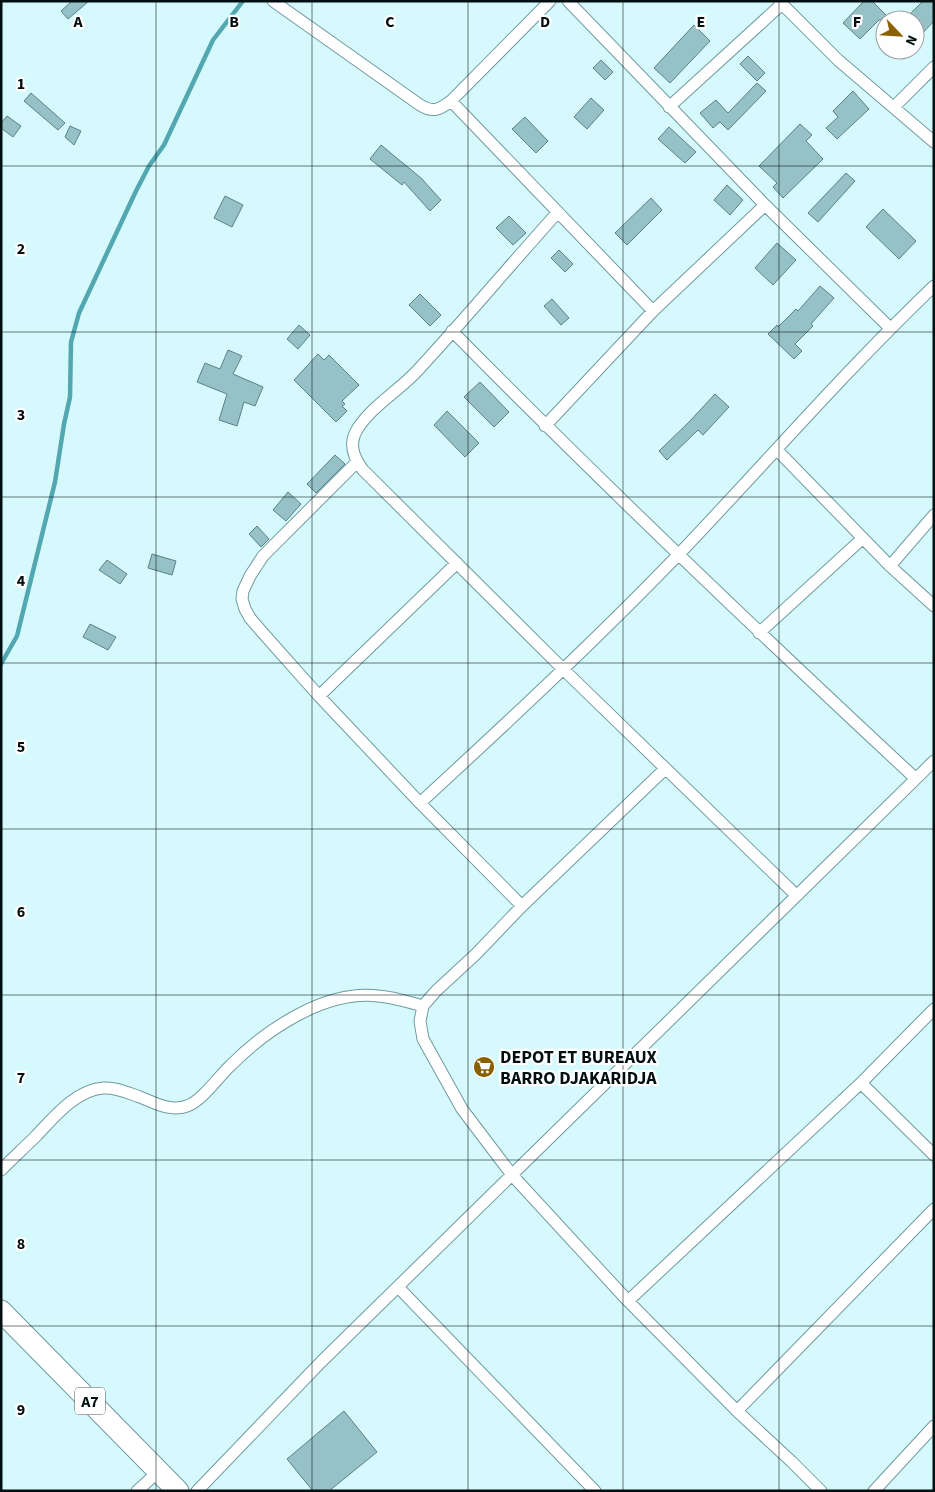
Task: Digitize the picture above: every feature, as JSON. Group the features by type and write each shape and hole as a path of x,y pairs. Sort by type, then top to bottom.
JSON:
{"highway":[{"name":"A7","path":"1,1311 178,1491"}],"street":[{"path":"273,1 426,109 435,110 440,109 451,101 550,1"},
{"path":"568,1 765,205 890,328"},
{"path":"669,107 780,3 838,60 934,142"},
{"path":"894,108 934,67"},
{"path":"451,101 653,311"},
{"path":"545,426 653,311 765,205"},
{"path":"558,212 416,372 368,415 354,436 352,447 357,462 564,670 796,895"},
{"path":"420,803 564,670 678,555 890,328 934,286"},
{"path":"452,332 545,426 678,555 915,778"},
{"path":"777,450 890,566 934,606"},
{"path":"357,462 263,556 250,576 243,591 242,599 250,618 319,696 420,803 522,906"},
{"path":"890,566 934,515"},
{"path":"759,633 863,538"},
{"path":"319,696 457,563"},
{"path":"197,1491 321,1362 934,761"},
{"path":"665,769 522,906 423,1006 420,1021 422,1039 462,1109 512,1175 628,1301 736,1411 821,1491"},
{"path":"1,1170 67,1106 95,1089 105,1087 120,1090 165,1107 180,1108 198,1100 228,1067 262,1037 288,1020 318,1005 360,996 377,995 423,1006"},
{"path":"628,1301 861,1083 934,1009"},
{"path":"861,1083 934,1155"},
{"path":"736,1411 934,1209"},
{"path":"398,1288 595,1491"},
{"path":"874,1491 934,1426"},
{"path":"137,1491 158,1471"}],"building":[{"path":"72,1 89,1 68,19 61,11"},
{"path":"864,1 872,1 881,10 875,10 875,24 860,39 843,23"},
{"path":"923,1 934,1 934,21 925,30 925,10 914,10"},
{"path":"694,25 710,41 670,83 654,68"},
{"path":"748,56 765,73 757,81 740,64"},
{"path":"601,60 613,72 605,80 593,68"},
{"path":"757,83 766,91 728,130 720,122 713,128 700,113 716,100 728,113"},
{"path":"853,91 869,109 837,139 826,128 838,117 833,111"},
{"path":"31,93 65,123 58,130 24,101"},
{"path":"591,98 604,110 587,129 574,117"},
{"path":"7,116 21,126 13,137 1,128 1,123"},
{"path":"525,117 548,141 536,153 512,129"},
{"path":"800,124 812,135 806,141 823,159 783,198 773,187 777,183 759,166"},
{"path":"70,126 81,131 74,145 65,137"},
{"path":"669,127 696,152 685,163 658,139"},
{"path":"381,145 421,178 441,200 430,211 404,182 402,185 370,159"},
{"path":"846,173 855,181 818,222 808,213"},
{"path":"727,185 743,200 730,215 714,200"},
{"path":"225,196 243,205 232,227 214,218"},
{"path":"651,198 662,210 627,245 615,233"},
{"path":"883,209 916,241 899,259 866,227"},
{"path":"509,216 526,233 513,245 496,228"},
{"path":"777,243 796,260 773,285 755,268"},
{"path":"559,250 573,264 565,272 551,258"},
{"path":"820,286 834,298 811,324 813,326 795,344 802,351 794,359 768,334 796,309 798,311"},
{"path":"420,294 441,315 430,326 409,305"},
{"path":"552,299 569,318 561,325 544,306"},
{"path":"299,325 310,335 298,349 287,339"},
{"path":"228,350 242,356 233,374 263,387 255,406 244,402 237,426 219,420 227,394 197,382 205,363 220,369"},
{"path":"318,354 324,360 329,355 359,385 342,401 345,404 342,406 347,411 336,422 294,380"},
{"path":"480,382 509,412 494,427 464,397"},
{"path":"715,394 729,407 703,435 698,430 667,460 659,451"},
{"path":"447,411 479,443 465,457 434,425"},
{"path":"335,455 345,464 316,493 307,484"},
{"path":"288,492 301,504 286,521 273,510"},
{"path":"257,526 269,539 261,547 249,534"},
{"path":"152,554 176,561 172,575 148,568"},
{"path":"107,560 127,574 120,584 99,570"},
{"path":"90,624 116,637 108,650 83,637"},
{"path":"344,1411 377,1452 329,1491 313,1491 287,1459"}],"waterway":[{"path":"1,664 17,636 55,482 70,397 71,342 79,313 136,191 149,166 164,145 213,40 243,1"}],"place":[{"name":"DEPOT ET BUREAUX BARRO DJAKARIDJA","path":"484,1067"}]}
